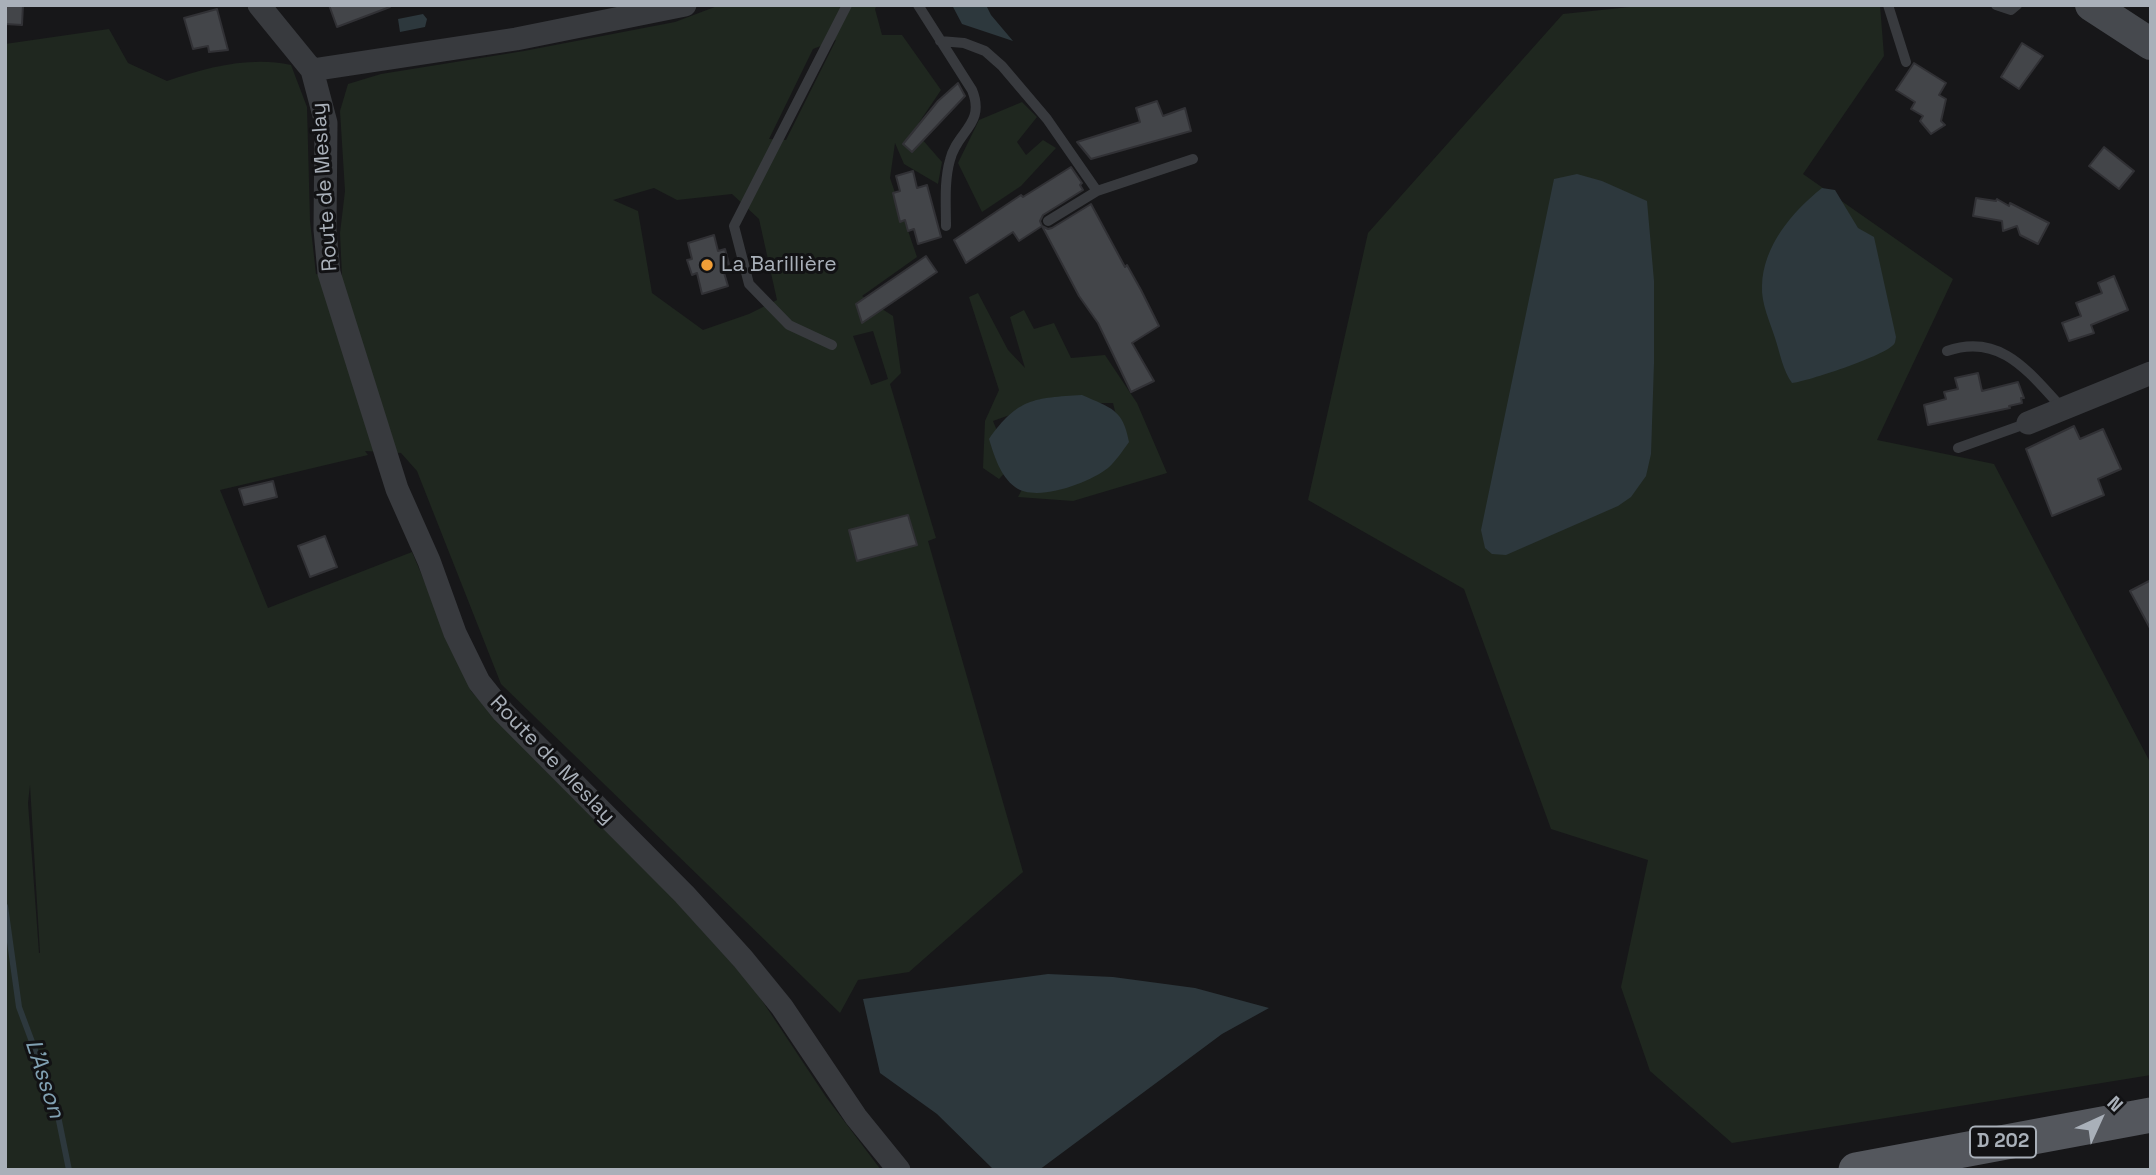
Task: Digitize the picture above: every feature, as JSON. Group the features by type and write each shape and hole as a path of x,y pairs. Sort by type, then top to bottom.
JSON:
{"main road":[{"path":"2091,5 2151,44"},
{"name":"D 202","path":"1856,1170 2151,1115"}],"street":[{"path":"259,5 312,70 516,39 615,12 685,5"},
{"name":"Route de Meslay","path":"312,70 326,122 325,230 329,273 397,489 429,561 455,633 479,682 503,712 684,894 743,959 782,1007 856,1117 899,1170"},
{"path":"2028,423 2151,373"}],"lane":[{"path":"832,345 789,324 749,284 734,226 847,5"},
{"path":"918,5 977,102 975,119 951,155 946,176 946,226"},
{"path":"1888,5 1906,62"},
{"path":"1996,5 2011,10 2017,5"},
{"path":"940,41 964,43 985,51 1002,66 1047,120 1097,191"},
{"path":"1048,221 1097,191 1193,159"},
{"path":"1947,351 1965,345 1985,346 2005,354 2028,372 2064,410"},
{"path":"1958,447 2028,423"}],"shaded area":[{"path":"720,5 877,5 875,9 882,35 902,35 941,90 914,130 942,162 938,184 904,164 895,143 890,178 917,257 862,296 893,316 901,373 890,384 936,538 928,541 1023,872 909,972 858,980 840,1013 501,684 417,471 401,453 365,451 368,455 220,490 268,608 412,552 471,691 545,770 645,867 753,987 826,1097 881,1170 5,1170 5,44 109,29 128,63 167,81 212,68 244,63 291,65 307,107 310,221 316,274 342,276 340,233 345,191 340,111 348,84 381,74 524,51 675,22","holes":["836,40 786,140 769,139 813,49","654,188 677,200 732,194 759,219 777,300 749,314 703,330 652,293 638,211 613,200","873,331 888,379 871,385 853,336","30,785 40,953 39,953 28,803"]},
{"path":"952,5 986,5 1013,41 962,24"},
{"path":"1649,5 1880,5 1884,56 1803,174 1953,279 1877,440 1994,464 2151,764 2151,1075 1732,1143 1650,1071 1621,987 1648,860 1551,829 1464,589 1308,500 1368,233 1563,14"},
{"path":"423,14 427,19 425,27 400,32 398,19"},
{"path":"1022,102 1037,117 1017,142 1026,155 1043,140 1056,148 1021,186 982,212 958,163 979,120"},
{"path":"1577,174 1602,181 1647,201 1654,281 1651,454 1646,476 1631,497 1618,506 1506,555 1492,554 1485,548 1481,530 1554,179"},
{"path":"1822,188 1835,190 1858,228 1874,237 1896,337 1893,345 1874,356 1792,383 1764,306 1764,271 1781,231 1800,208"},
{"path":"978,293 1008,350 1025,368 1010,317 1024,310 1034,329 1054,323 1071,358 1105,355 1137,403 1167,473 1073,501 1018,497 1028,478 1123,444 1113,403 1043,403 993,421 1000,438 1017,460 999,479 983,468 985,421 999,390 969,297"},
{"path":"1082,395 1108,407 1119,416 1129,442 1122,452 1108,468 1076,485 1036,493 1015,487 1002,471 989,439 999,425 1019,408 1039,399"},
{"path":"1048,974 1113,977 1195,988 1269,1008 1222,1034 1039,1170 994,1170 937,1114 880,1073 863,999"}],"building":[{"path":"5,5 23,5 22,25 5,24"},
{"path":"329,5 390,5 390,7 337,27"},
{"path":"217,9 228,50 209,52 208,46 193,49 184,18"},
{"path":"2022,43 2043,56 2019,89 2001,77"},
{"path":"1914,63 1946,83 1939,95 1946,99 1941,121 1945,125 1931,134 1920,121 1923,116 1911,109 1915,102 1896,90"},
{"path":"958,83 965,96 912,152 903,144 938,101"},
{"path":"1157,101 1163,116 1185,108 1191,131 1091,159 1077,142 1140,122 1136,108"},
{"path":"2104,147 2134,171 2119,189 2089,166"},
{"path":"1071,167 1082,183 1080,185 1083,190 1043,215 1040,221 1042,226 1019,241 1013,232 966,263 954,240 1021,195 1023,197"},
{"path":"913,171 917,188 927,185 941,237 918,244 914,229 908,231 905,220 900,222 893,193 900,191 896,176"},
{"path":"1976,198 1997,199 2009,206 2010,203 2049,223 2038,244 2020,235 2017,226 2003,231 2002,221 1973,216"},
{"path":"1091,204 1159,326 1132,343 1154,381 1131,392 1098,323 1079,296 1042,226 1052,228"},
{"name":"La Barillière","path":"714,235 718,251 725,249 729,264 722,266 728,286 702,294 697,273 692,275 687,260 692,259 688,243"},
{"path":"926,256 937,272 862,323 856,304"},
{"path":"2114,276 2128,310 2091,325 2094,333 2069,341 2062,323 2081,316 2076,303 2102,293 2098,283"},
{"path":"1978,373 1982,391 2018,382 2024,398 2021,398 2022,403 2009,406 2010,408 1928,425 1924,405 1946,399 1944,392 1958,389 1955,378"},
{"path":"2074,426 2080,439 2103,429 2121,469 2098,479 2104,495 2052,516 2026,449"},
{"path":"273,481 277,497 244,505 239,489"},
{"path":"908,515 917,545 857,561 849,530"},
{"path":"325,536 337,567 310,577 298,546"},
{"path":"2151,580 2151,630 2130,591"}],"waterway":[{"name":"L'Asson","path":"5,906 19,1007 56,1106 69,1170"}],"place":[{"name":"La Barillière","path":"707,265"}]}
